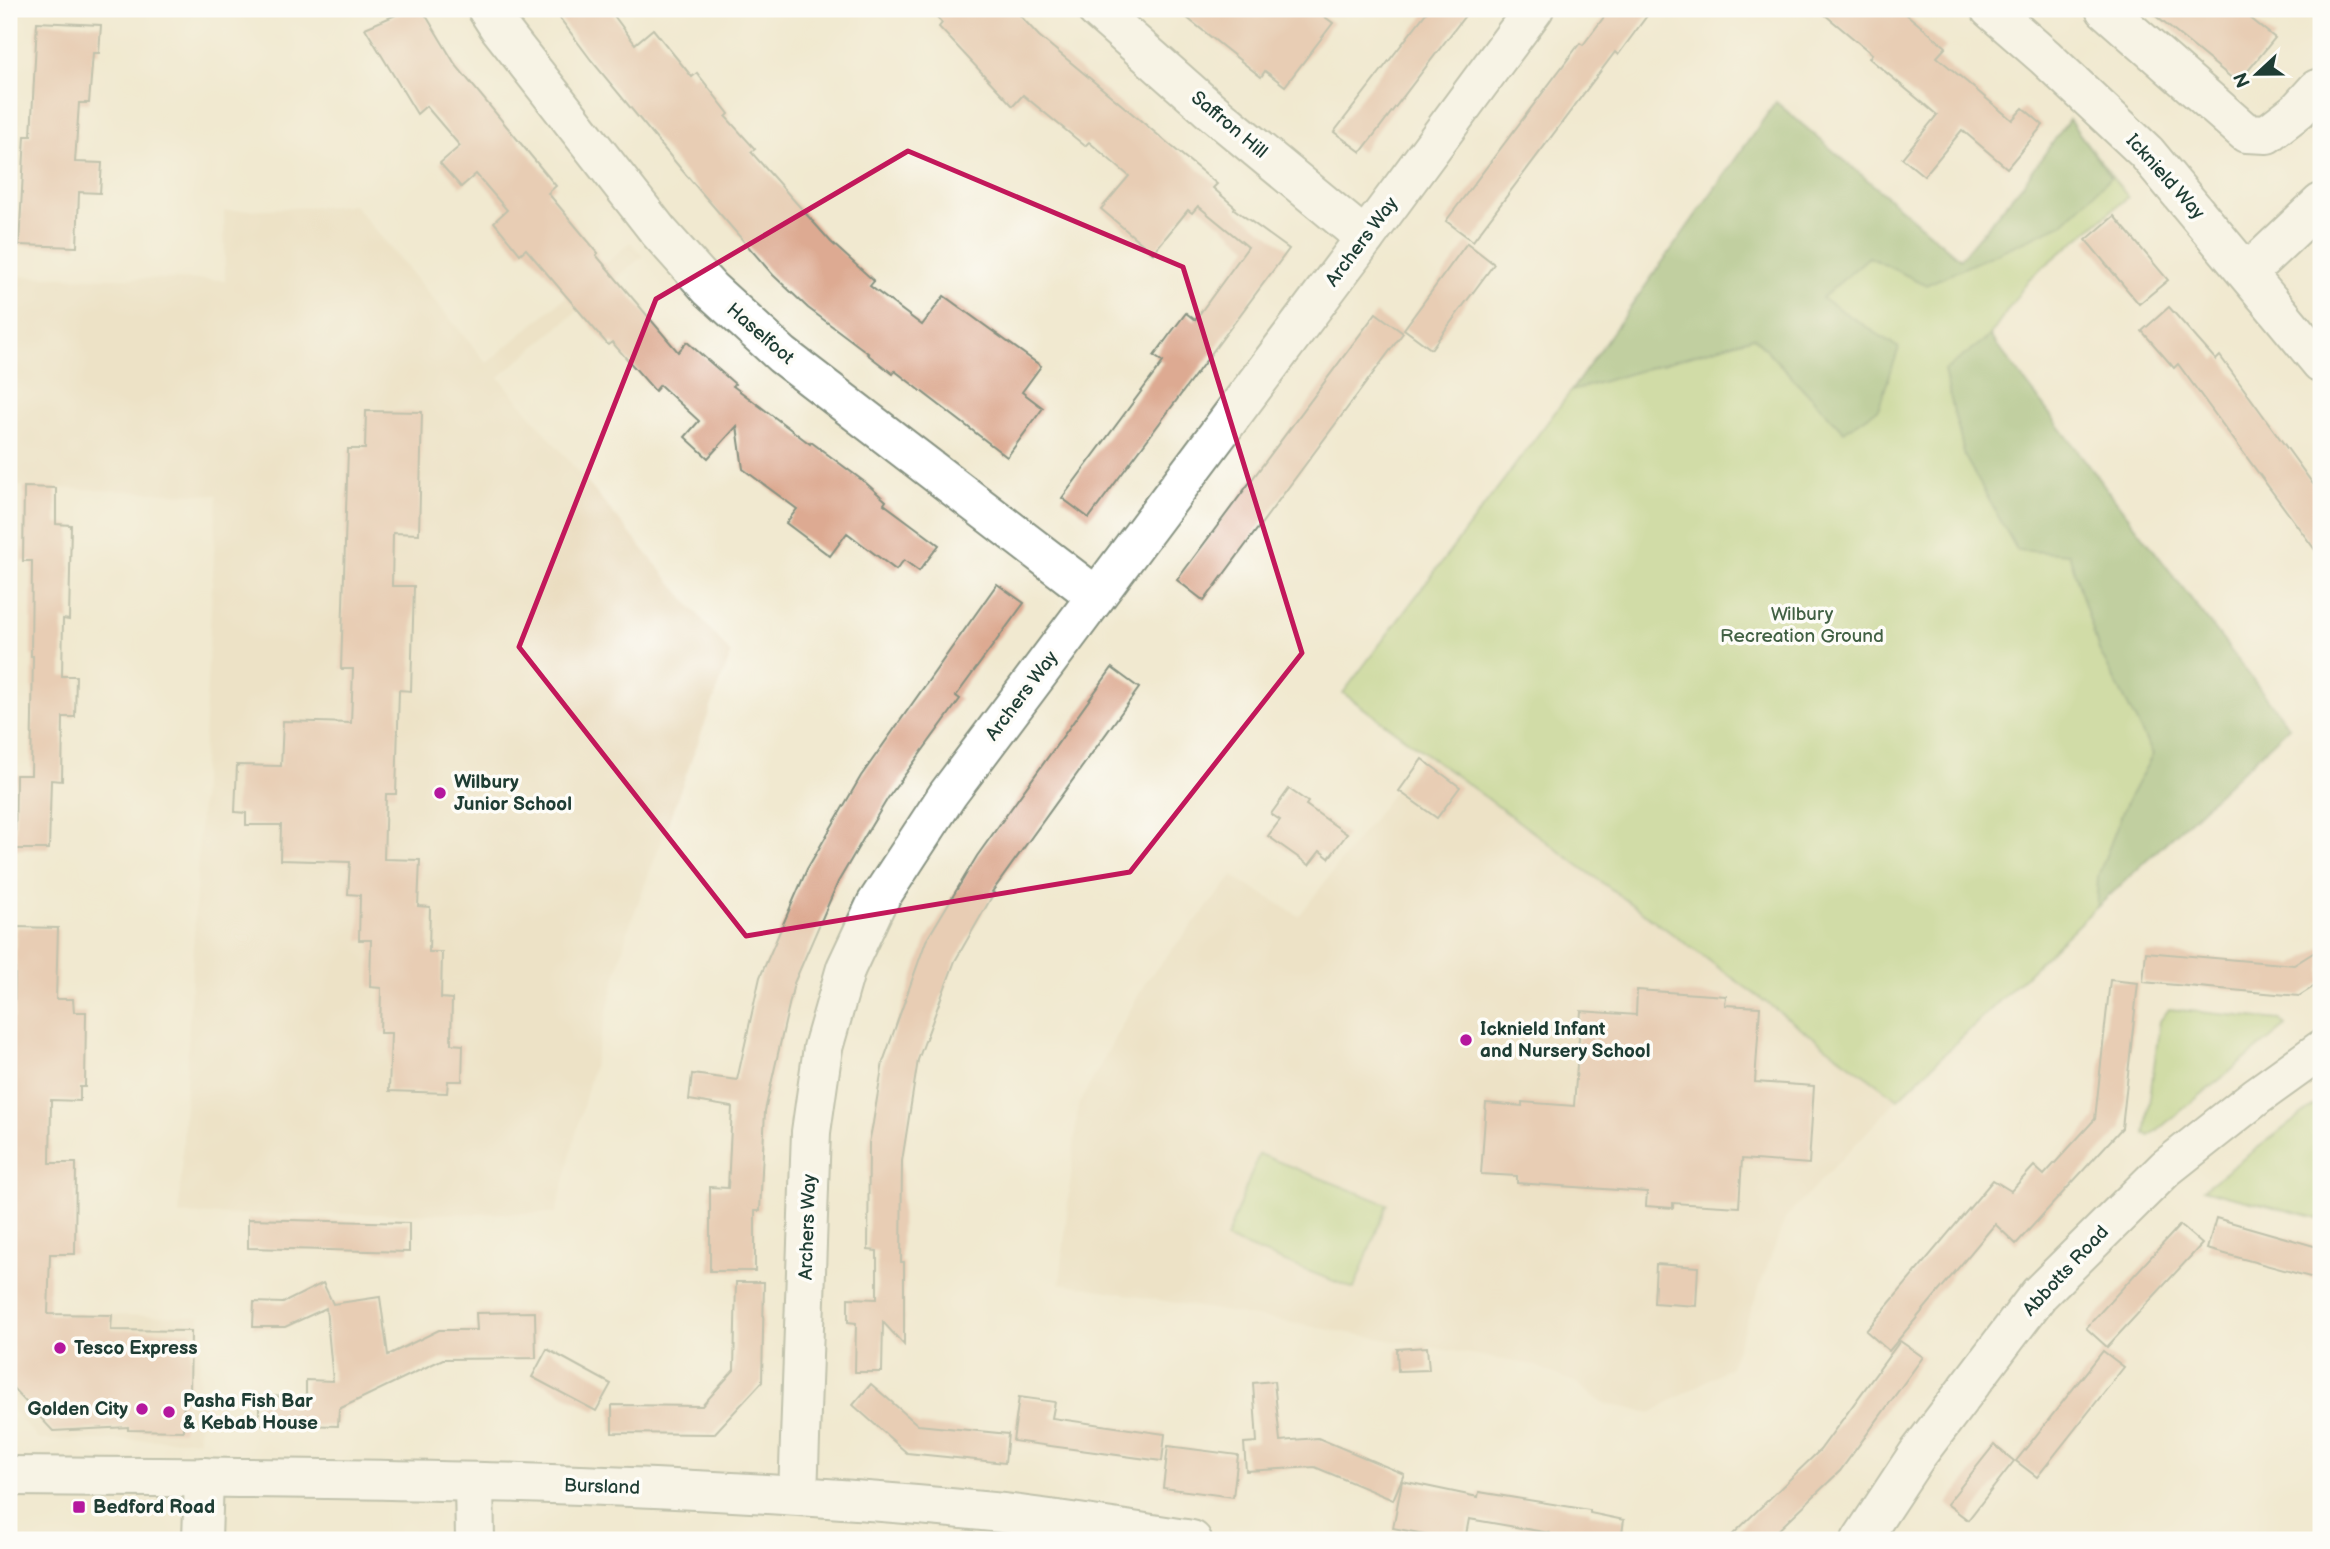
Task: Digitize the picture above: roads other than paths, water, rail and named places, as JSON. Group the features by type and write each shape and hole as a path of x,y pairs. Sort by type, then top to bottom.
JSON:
{"street":[{"name":"Haselfoot","path":"486,9 659,232 741,320 782,355 1096,596"},
{"name":"Saffron Hill","path":"1096,9 1208,108 1365,238"},
{"name":"Archers Way","path":"798,1495 811,1132 823,1048 846,968 876,904 947,794 1534,9"},
{"name":"Icknield Way","path":"1990,9 2146,152 2321,363"},
{"path":"2105,9 2246,132 2267,134 2298,110 2317,89"},
{"path":"2247,273 2321,203"},
{"name":"Abbotts Road","path":"1861,1540 1917,1455 2039,1294 2166,1168 2257,1096 2321,1050"},
{"name":"Bursland","path":"9,1476 474,1482 798,1495 1006,1513 1192,1540"},
{"path":"202,1540 204,1477"},
{"path":"474,1482 475,1540"}],"place":[{"name":"Wilbury Junior School","path":"440,793"},
{"name":"Icknield Infant and Nursery School","path":"1466,1040"},
{"name":"Tesco Express","path":"60,1348"},
{"name":"Golden City","path":"142,1409"},
{"name":"Pasha Fish Bar & Kebab House","path":"169,1412"},
{"name":"Bedford Road","path":"79,1507"}],"park label":[{"name":"Wilbury Recreation Ground","path":"1802,625"}]}
